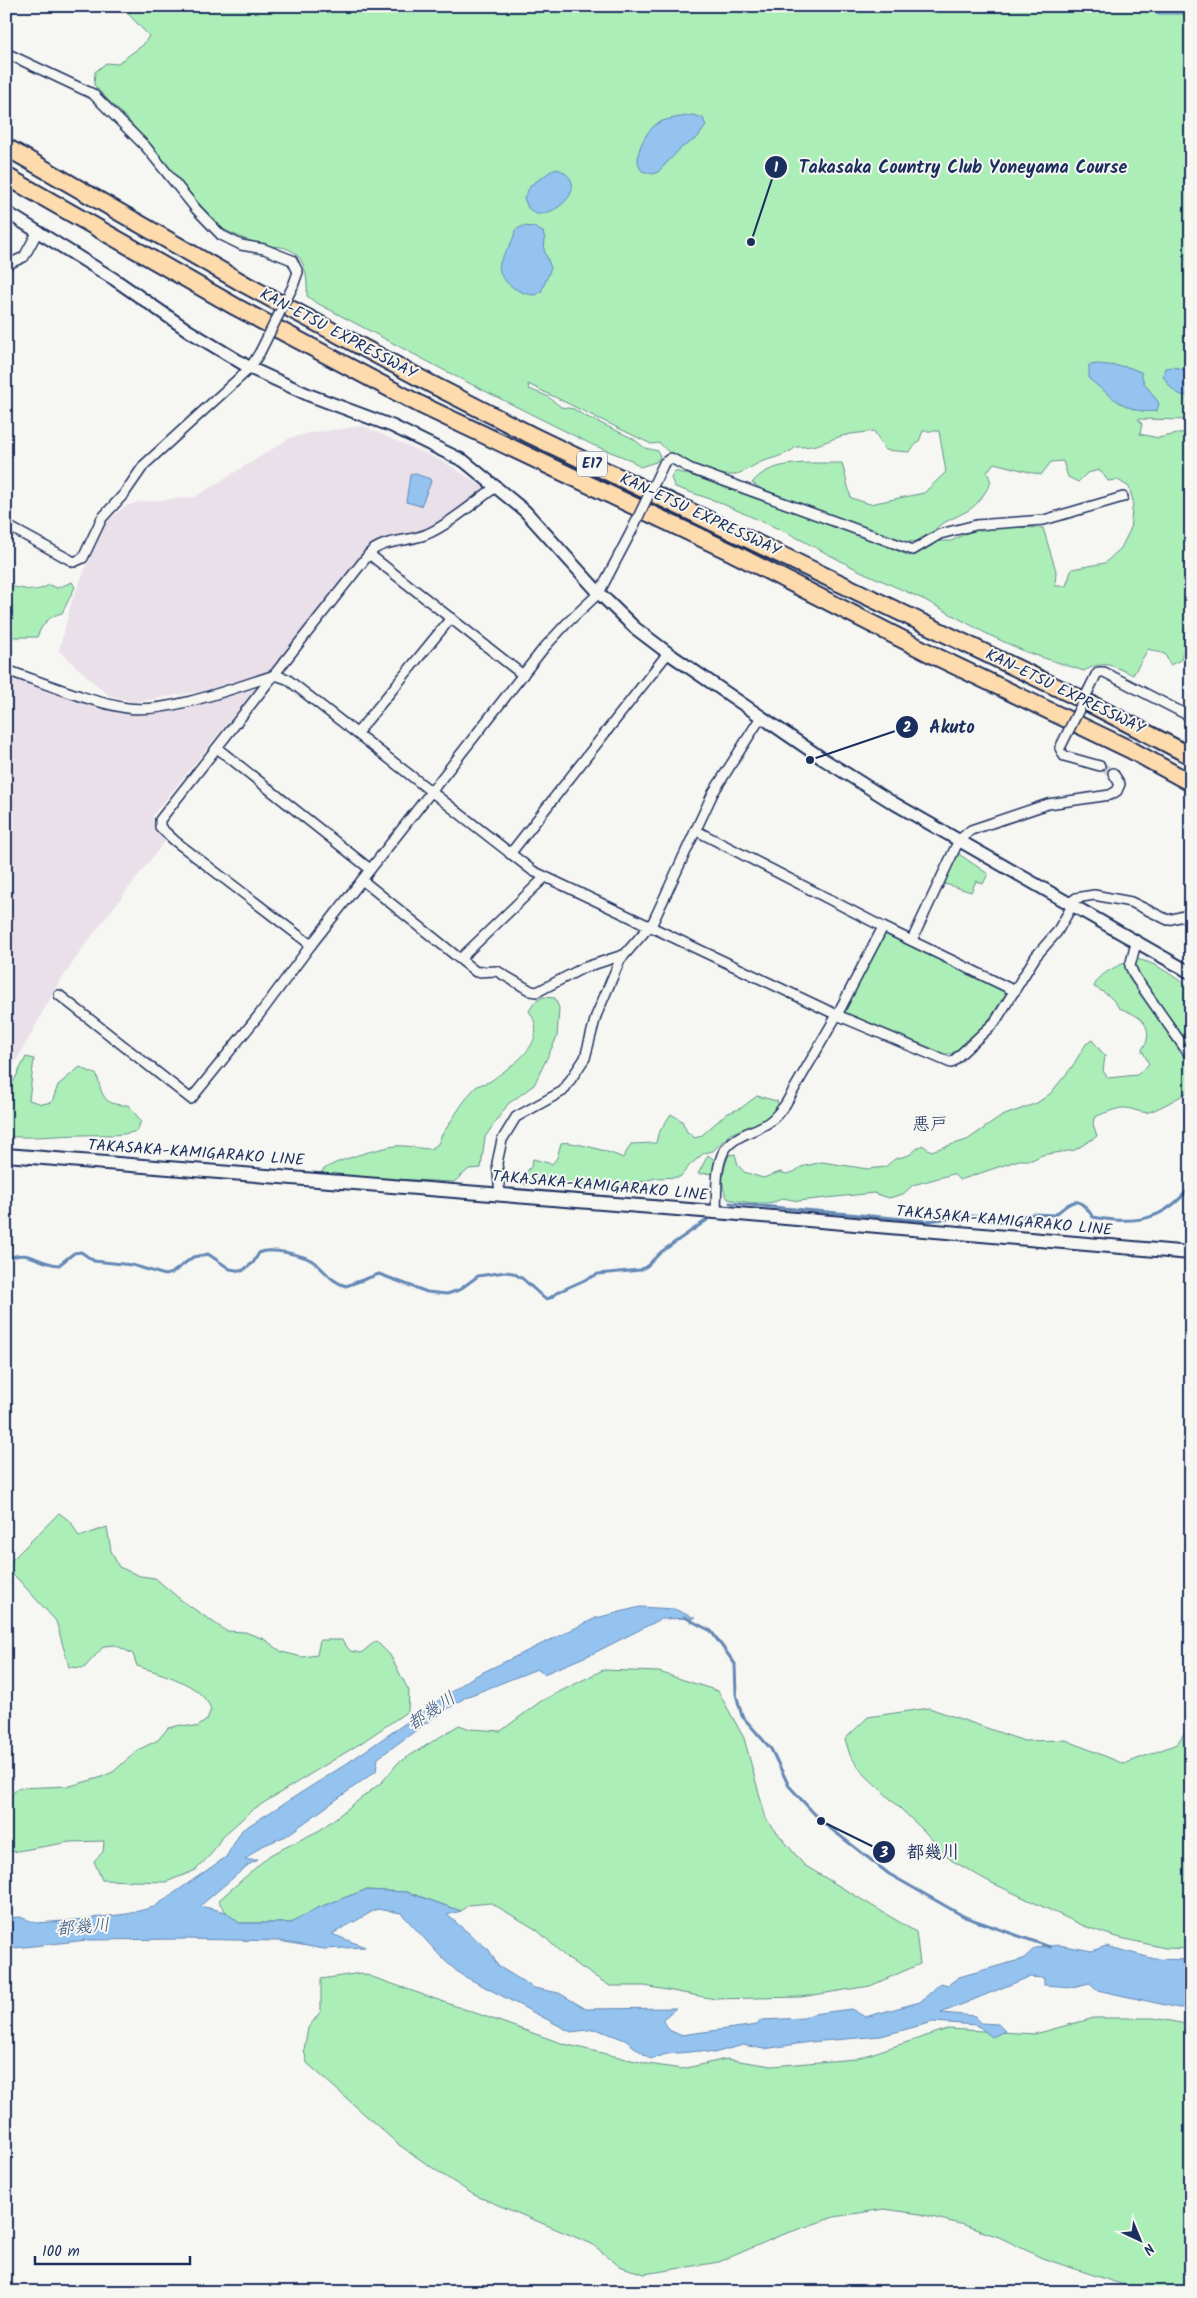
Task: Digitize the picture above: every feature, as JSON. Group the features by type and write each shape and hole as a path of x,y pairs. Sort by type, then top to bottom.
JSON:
{"highway":[{"name":"KAN-ETSU EXPRESSWAY","path":"6,147 246,285 531,435 1077,697 1191,756"},
{"name":"KAN-ETSU EXPRESSWAY","path":"6,176 236,307 403,395 733,553 937,656 1131,750 1191,782"}],"main road":[{"name":"TAKASAKA-KAMIGARAKO LINE","path":"6,1155 500,1194 1191,1253"}],"street":[{"path":"6,53 93,94 146,147 196,209 222,235 241,245 272,252 292,260 298,272 293,286 250,368 144,464 124,494 102,518 83,558 74,562 6,525"},
{"path":"6,212 114,279 204,340 250,368 309,395 392,426 464,461 526,511 599,592 635,628 668,654 848,775 1070,905 1191,973"},
{"path":"6,265 24,257 38,231"},
{"path":"59,996 191,1099 259,1015 370,869 433,792 524,674 566,624 599,592 631,532 664,462 671,458 691,469 913,550 940,534 976,525 1044,520 1123,497"},
{"path":"311,945 175,840 160,827 160,820 373,550 416,538 435,530 497,486"},
{"path":"369,554 524,674"},
{"path":"357,733 451,618"},
{"path":"510,854 668,654"},
{"path":"6,670 93,699 128,708 149,708 205,698 275,674 287,679 510,854 544,878 837,1015 951,1063 990,1027 1016,991 1036,956 1057,932 1070,905 1076,898 1094,895 1131,902 1168,920 1191,914"},
{"path":"1100,766 1064,756 1060,748 1096,675 1100,672 1104,672 1191,717"},
{"path":"500,1194 497,1163 502,1140 516,1117 540,1103 557,1096 572,1078 584,1058 596,1016 609,981 623,955 650,928 713,793 761,717"},
{"path":"217,748 370,869"},
{"path":"912,940 959,840 971,830 1048,804 1110,795 1117,791 1120,784 1118,777 1113,773"},
{"path":"695,830 883,926 1016,991"},
{"path":"461,958 544,878"},
{"path":"362,880 476,972 496,971 517,985 537,992 582,968 623,955"},
{"path":"716,1212 720,1160 725,1150 732,1141 767,1124 776,1117 837,1015 883,926"},
{"path":"1136,943 1130,966 1135,977 1191,1057"}],"shaded area":[{"path":"363,426 444,462 484,487 484,490 434,525 422,531 377,542 368,548 272,670 222,688 134,702 108,695 59,651 72,601 85,569 107,522 124,507 138,502 195,497 290,438 310,433"},
{"path":"6,675 119,712 137,714 197,704 255,689 153,815 153,822 165,841 84,946 57,986 6,1080"}],"green space":[{"path":"121,6 1191,6 1191,420 1138,419 1142,424 1140,434 1158,438 1191,431 1191,638 1185,643 1181,660 1170,665 1165,654 1148,649 1133,675 1109,665 1097,665 1084,671 1026,652 989,635 925,600 858,570 790,534 716,501 675,487 671,478 675,471 724,485 752,497 804,512 848,528 909,556 932,541 951,541 981,526 1043,528 1056,571 1055,586 1066,586 1072,569 1105,563 1121,548 1130,530 1133,501 1129,487 1118,480 1108,481 1100,470 1087,473 1078,482 1068,477 1063,461 1051,462 1041,475 994,463 987,472 991,482 980,500 970,509 940,525 926,539 913,542 896,541 771,495 752,483 770,469 781,466 806,463 842,463 851,498 870,504 924,493 946,472 939,431 923,431 919,441 909,452 885,450 874,431 846,435 816,445 796,447 740,473 725,475 693,466 673,455 660,443 651,444 528,384 529,389 547,396 561,407 574,409 632,438 645,448 658,451 660,457 656,462 640,467 631,460 593,445 457,377 315,302 307,296 306,272 295,253 281,247 264,246 219,227 138,131 94,85 95,72 106,63 117,64 143,45 149,36"},
{"path":"72,582 75,587 62,613 46,621 37,637 6,637 6,586 38,590 49,585 57,588"},
{"path":"956,852 988,874 983,884 976,881 971,892 942,883"},
{"path":"888,933 1007,992 980,1031 963,1048 954,1053 945,1054 844,1012 883,934"},
{"path":"1134,959 1157,966 1191,987 1191,1090 1181,1096 1149,1112 1122,1108 1094,1118 1093,1124 1097,1136 1075,1150 1042,1155 1032,1160 1019,1160 960,1180 953,1174 913,1185 903,1194 889,1198 874,1193 798,1201 783,1198 778,1201 764,1203 728,1199 725,1194 723,1177 729,1155 735,1154 738,1165 744,1172 763,1178 780,1172 786,1174 794,1172 801,1167 822,1162 868,1169 885,1167 895,1159 909,1155 922,1145 931,1151 967,1140 1002,1116 1037,1103 1050,1094 1072,1067 1086,1044 1092,1040 1105,1056 1103,1071 1108,1078 1137,1075 1149,1064 1142,1050 1147,1041 1147,1028 1140,1019 1119,1008 1114,1001 1094,987 1105,973"},
{"path":"543,997 555,998 559,1008 557,1037 534,1085 508,1104 485,1137 481,1168 469,1169 454,1182 331,1176 321,1172 344,1160 380,1149 400,1146 431,1149 438,1144 441,1136 474,1089 491,1081 526,1052 532,1043 535,1033 535,1022 529,1011 535,1002"},
{"path":"26,1057 34,1059 29,1100 42,1104 52,1102 58,1085 80,1067 97,1075 102,1094 105,1098 113,1104 128,1105 141,1121 137,1131 117,1135 6,1136 6,1096"},
{"path":"757,1096 777,1101 779,1106 765,1120 730,1134 713,1151 704,1153 690,1165 680,1177 656,1178 620,1187 598,1189 552,1179 525,1185 522,1176 531,1167 533,1159 552,1164 557,1158 561,1143 582,1145 623,1158 631,1144 656,1143 658,1134 671,1114 682,1121 687,1132 695,1138 701,1136 726,1114 741,1108"},
{"path":"708,1155 717,1162 714,1173 698,1174"},
{"path":"59,1513 71,1522 79,1537 107,1527 111,1551 119,1567 140,1576 155,1578 181,1600 226,1631 245,1632 264,1639 282,1652 302,1657 317,1655 320,1640 342,1640 350,1651 361,1653 376,1641 390,1655 409,1691 408,1711 361,1743 252,1810 222,1837 211,1854 196,1870 166,1882 102,1880 94,1861 103,1852 104,1841 70,1842 6,1853 6,1804 17,1788 70,1786 99,1778 113,1772 138,1750 158,1740 168,1728 181,1725 197,1727 207,1720 211,1709 199,1692 190,1686 168,1676 137,1666 133,1654 115,1645 104,1646 84,1668 69,1667 56,1621 16,1577 6,1571 6,1566"},
{"path":"603,1670 659,1672 718,1691 744,1738 766,1819 804,1865 916,1932 920,1964 870,1986 801,1997 715,1999 645,1986 610,1986 568,1959 537,1930 491,1903 468,1905 461,1911 407,1892 365,1890 325,1905 291,1923 239,1923 226,1912 218,1901 270,1855 320,1830 382,1782 398,1763 459,1725 470,1729 501,1731 541,1701"},
{"path":"929,1708 1024,1741 1066,1740 1124,1764 1177,1744 1191,1723 1191,1949 1165,1948 1116,1937 1084,1926 988,1881 951,1860 922,1829 861,1771 850,1755 845,1739 868,1717"},
{"path":"361,1973 564,2044 648,2064 682,2069 726,2059 772,2066 855,2059 948,2029 1035,2034 1094,2018 1154,2018 1191,2025 1191,2292 1145,2292 1042,2258 999,2237 960,2224 920,2214 884,2209 834,2217 779,2236 719,2262 644,2274 619,2266 592,2244 474,2195 443,2175 399,2145 307,2063 304,2050 308,2028 321,2011 321,1979"}],"water":[{"path":"1153,6 1191,6 1191,14 1158,14 1153,10"},
{"path":"693,115 703,118 706,126 697,138 681,148 658,172 653,174 642,171 639,166 639,152 648,132 658,123"},
{"path":"554,169 559,169 571,180 571,194 566,201 552,211 536,214 528,208 524,198 531,185"},
{"path":"523,226 534,227 543,232 545,239 544,250 551,268 541,292 536,295 520,291 511,286 503,278 500,271 502,258 510,245 515,230"},
{"path":"1089,365 1128,367 1141,372 1144,383 1159,403 1157,411 1137,410 1120,403 1105,392 1089,379"},
{"path":"1174,367 1191,371 1191,396 1177,393 1165,379 1163,375 1165,368"},
{"path":"413,473 430,479 431,482 421,506 406,502 410,475"},
{"path":"640,1607 674,1609 695,1618 661,1619 594,1653 544,1674 537,1669 466,1697 378,1758 376,1771 286,1836 260,1847 245,1860 258,1860 248,1865 200,1906 226,1912 239,1923 291,1923 317,1908 365,1890 407,1892 461,1911 447,1915 489,1950 498,1966 534,1988 559,1993 586,2009 676,2008 663,2019 669,2030 680,2035 757,2025 761,2020 804,2018 813,2014 851,2009 865,2017 920,2002 941,1983 948,1985 959,1977 1023,1959 1035,1948 1059,1945 1092,1951 1106,1946 1155,1959 1191,1960 1191,2007 1179,2008 1097,1990 1090,1983 1072,1987 1044,1985 1044,1978 1029,1977 941,2013 975,2016 981,2023 998,2024 1005,2031 992,2037 977,2025 933,2022 881,2036 810,2042 764,2049 743,2045 714,2053 700,2051 667,2054 650,2059 625,2040 596,2029 571,2032 460,1974 443,1959 401,1913 377,1909 332,1934 365,1947 324,1949 279,1941 186,1939 87,1940 6,1949 6,1918 20,1917 36,1923 65,1921 127,1914 154,1907 226,1857 242,1830 340,1768 473,1677 596,1618"}],"waterway":[{"path":"730,1203 926,1221 976,1216 997,1222 1033,1214 1055,1215 1067,1205 1079,1202 1093,1217 1135,1220 1148,1218 1170,1207 1191,1186"},
{"path":"6,1259 22,1255 59,1265 74,1253 81,1252 94,1261 132,1265 165,1275 172,1273 193,1257 208,1254 230,1269 242,1271 253,1263 259,1253 279,1251 310,1260 332,1279 346,1286 379,1274 427,1292 447,1294 459,1290 478,1276 505,1272 513,1273 523,1279 545,1299 598,1274 640,1270 647,1266 661,1252 707,1220"},
{"name":"都幾川","path":"684,1617 711,1631 735,1664 736,1694 742,1716 771,1749 789,1786 821,1821 889,1874 965,1917 1050,1947"}],"tunnel":[{"path":"1100,766 1113,773"}],"place":[{"name":"Takasaka Country Club Yoneyama Course","path":"751,242"},
{"name":"Akuto","path":"810,760"},
{"name":"都幾川","path":"821,1821"}],"district":[{"name":"悪戸","path":"930,1125"}]}
